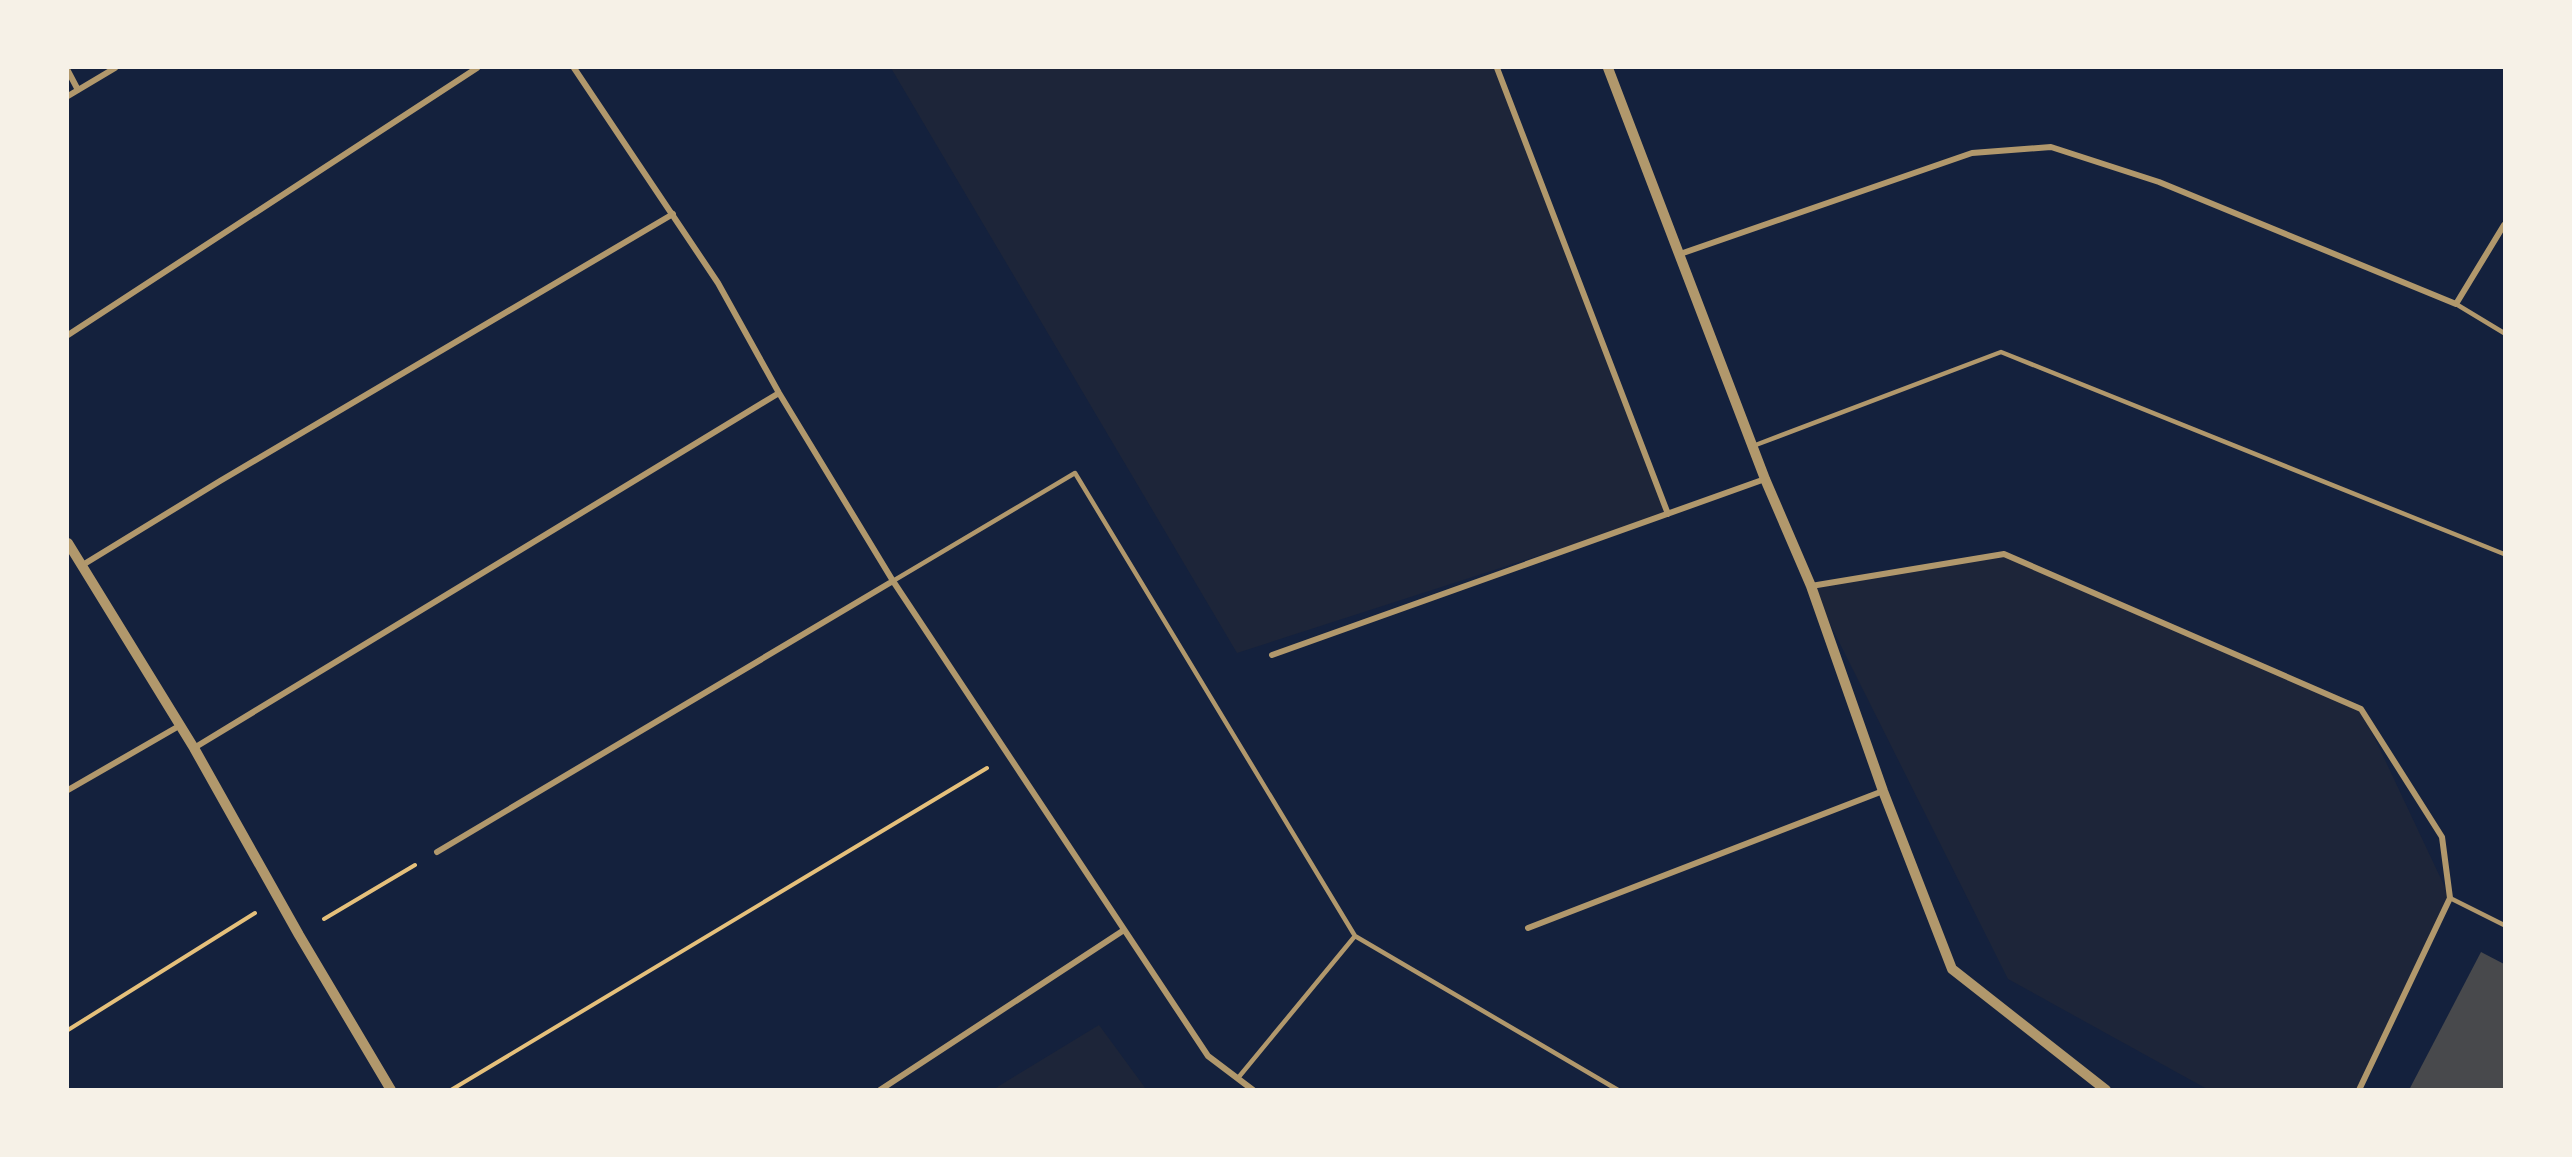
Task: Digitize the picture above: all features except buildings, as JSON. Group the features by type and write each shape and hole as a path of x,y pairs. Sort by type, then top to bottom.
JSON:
{"street":[{"path":"68,96 114,68"},
{"path":"68,335 477,68"},
{"path":"574,68 718,283 779,393 893,581 1008,756 1208,1056 1253,1089"},
{"path":"1497,68 1668,513"},
{"path":"1608,68 1765,479 1811,586 1883,790 1952,969 2106,1089"},
{"path":"68,71 78,90"},
{"path":"1680,254 1972,153 2051,147 2159,182 2456,304 2505,225"},
{"path":"81,566 220,481 673,213"},
{"path":"194,748 779,393"},
{"path":"1272,655 1765,479"},
{"path":"68,543 194,748 385,1088"},
{"path":"1811,586 2004,554 2361,709 2442,837 2450,898 2359,1089"},
{"path":"437,852 893,581"},
{"path":"68,790 179,726"},
{"path":"1528,928 1883,790"},
{"path":"880,1089 1124,930"}],"lane":[{"path":"2456,304 2505,333"},
{"path":"1753,446 2001,352 2505,554"},
{"path":"893,581 1075,473 1355,936 1618,1089"},
{"path":"2450,898 2505,926"},
{"path":"1238,1078 1355,936"}],"path":[{"path":"450,1089 1008,756"},
{"path":"299,934 437,852"},
{"path":"68,1030 279,898"}],"shaded area":[{"path":"891,68 1497,68 1668,514 1237,653"},
{"path":"2004,554 2361,709 2450,898 2359,1089 2207,1089 2008,979 1811,586"},
{"path":"1099,1025 1146,1089 994,1089"}]}
